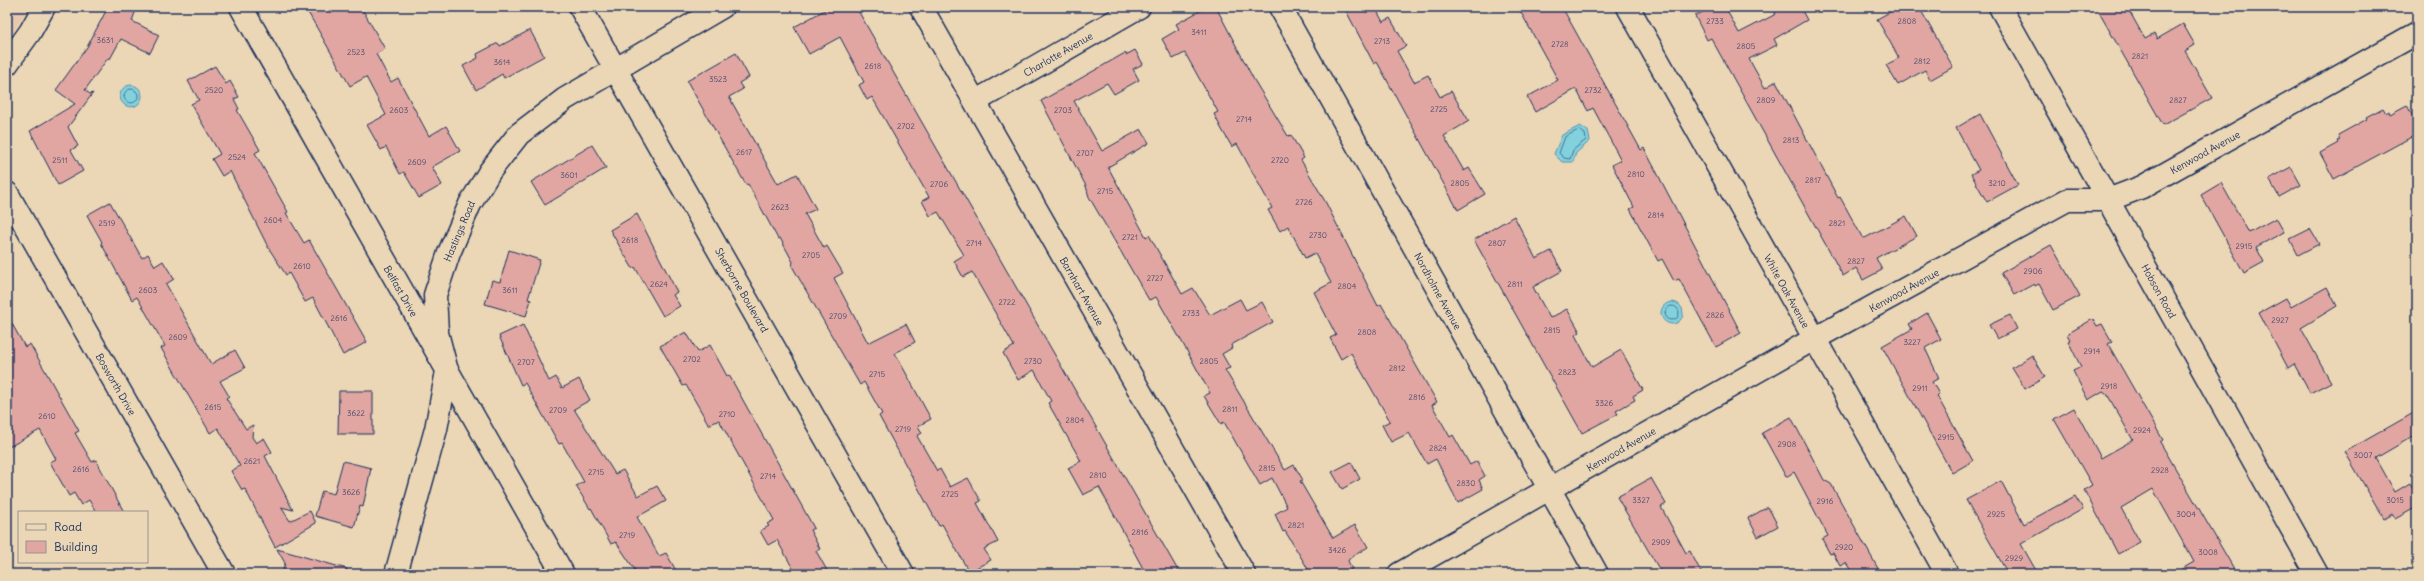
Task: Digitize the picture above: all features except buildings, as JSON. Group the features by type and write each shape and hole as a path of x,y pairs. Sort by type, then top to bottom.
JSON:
{"street":[{"path":"7,64 30,32 44,7"},
{"name":"Belfast Drive","path":"241,7 446,371 563,574"},
{"name":"Sherborne Boulevard","path":"580,7 903,574"},
{"name":"Hastings Road","path":"396,574 436,429 446,371 437,333 435,295 449,254 470,204 490,170 519,134 565,99 722,7"},
{"name":"Barnhart Avenue","path":"921,7 976,101 1244,574"},
{"name":"Charlotte Avenue","path":"976,101 1139,7"},
{"name":"Nordholme Avenue","path":"1280,7 1597,574"},
{"name":"White Oak Avenue","path":"1628,7 1947,574"},
{"name":"Hobson Road","path":"2000,7 2317,574"},
{"name":"Kenwood Avenue","path":"1399,574 1814,339 2067,200 2108,200 2142,187 2417,33"},
{"name":"Bosworth Drive","path":"7,193 224,574"}],"shaded area":[{"path":"7,7 29,7 7,41"}],"water":[{"path":"131,85 139,88 142,96 139,104 131,107 123,104 120,96 123,88"},
{"path":"1580,126 1588,131 1590,141 1576,153 1573,162 1562,162 1554,154 1562,135"},
{"path":"1672,302 1680,305 1683,313 1680,321 1672,324 1664,321 1661,313 1664,305"}]}
